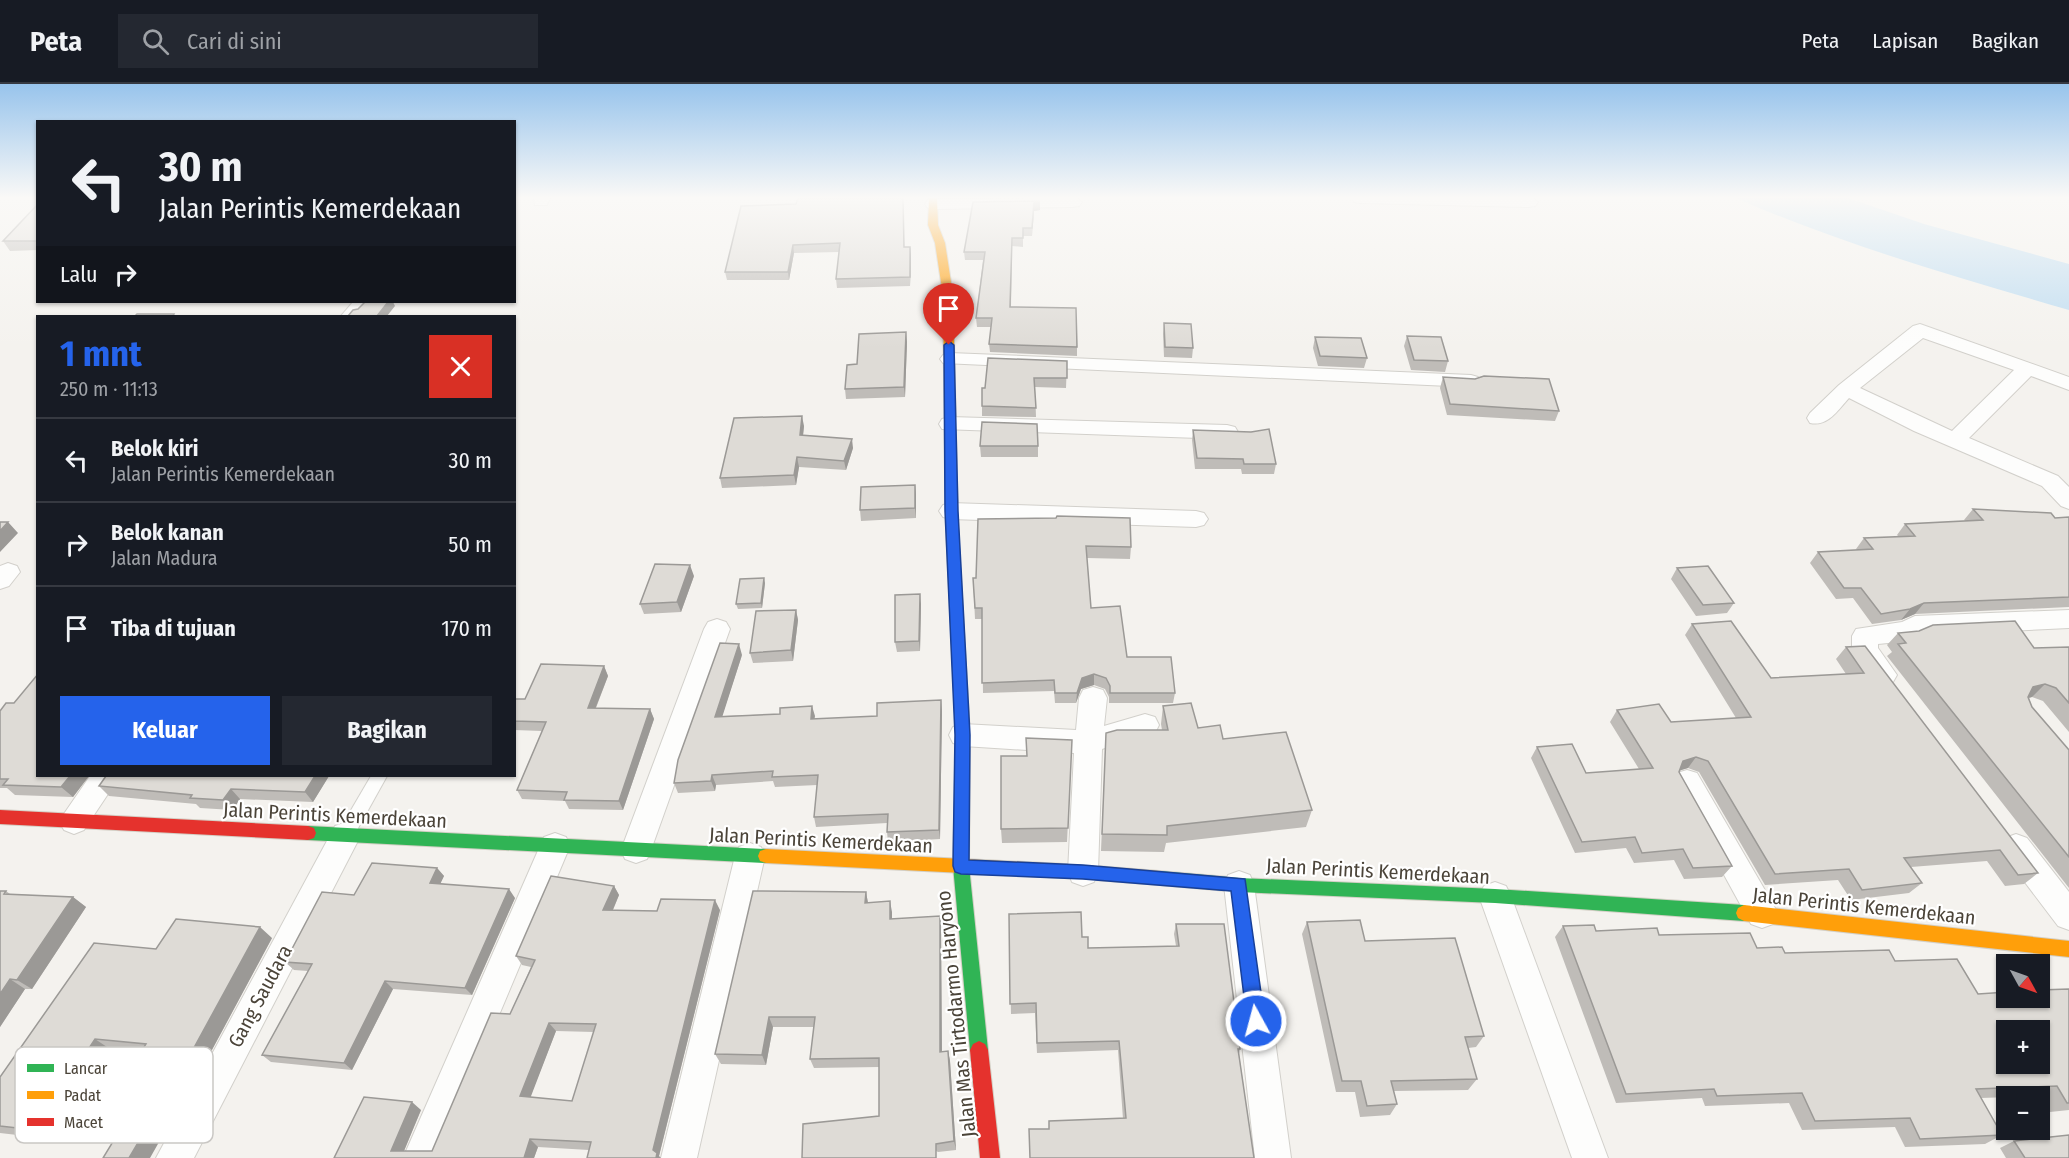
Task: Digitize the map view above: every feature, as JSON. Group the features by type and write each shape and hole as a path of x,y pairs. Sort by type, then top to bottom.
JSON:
{"street":[{"name":"Jalan Mas Tirtodarmo Haryono","path":"941,248 948,292 951,511 963,735 961,866 990,1158"},
{"path":"351,315 362,303"},
{"path":"1818,418 1846,389 1920,330 2069,384"},
{"path":"950,359 1471,381"},
{"path":"1955,440 2028,368"},
{"path":"1846,389 1955,440 2059,481 2069,501"},
{"path":"950,424 1249,433"},
{"path":"951,511 1196,519"},
{"path":"1899,694 1865,650 1865,636 1908,631 1915,627 2069,619"},
{"path":"636,850 717,629"},
{"path":"1083,872 1088,742 1093,698"},
{"path":"963,735 1088,742 1145,725"},
{"path":"74,821 105,777"},
{"path":"1687,782 1762,914"},
{"name":"Jalan Perintis Kemerdekaan","path":"0,817 1083,872 1239,885 1495,896 1762,914 2069,949"},
{"path":"1998,823 2069,916"},
{"name":"Gang Saudara","path":"213,1085 346,835"},
{"path":"421,1158 555,846"},
{"path":"679,1158 750,856"},
{"path":"1239,885 1273,1158"},
{"path":"1495,896 1590,1158"},
{"name":"Gang Saudara","path":"174,1158 182,1143"}],"lane":[{"path":"346,835 378,777"}],"water":[{"path":"1869,248 2011,248 2069,264 2069,310"}],"building":[{"path":"731,248 792,248 788,272 725,272"},
{"path":"839,248 910,248 910,277 836,279"},
{"path":"965,248 1012,248 1010,307 1076,308 1077,347 989,344 992,318 976,318 985,252 964,252"},
{"path":"364,303 387,303 378,315 349,315 353,310 358,309"},
{"path":"137,314 174,314 174,315"},
{"path":"1164,323 1191,324 1193,348 1165,347"},
{"path":"906,332 904,387 845,389 847,365 857,364 859,334"},
{"path":"1407,336 1441,337 1448,361 1414,360"},
{"path":"1315,337 1361,338 1367,358 1320,356"},
{"path":"988,358 1067,361 1067,378 1034,378 1036,408 982,406 982,388 985,388"},
{"path":"1484,376 1549,379 1559,411 1450,404 1443,377 1475,379"},
{"path":"802,416 800,435 852,439 844,461 797,457 794,475 720,478 734,418"},
{"path":"982,422 1037,424 1038,446 980,446"},
{"path":"1269,429 1276,464 1244,464 1243,459 1197,458 1193,430 1251,432"},
{"path":"915,485 915,508 860,510 861,487"},
{"path":"1973,509 2051,513 2055,518 2069,517 2069,597 1924,603 1910,609 1881,614 1861,588 1844,588 1818,552 1873,549 1864,538 1915,536 1905,524 1983,520"},
{"path":"1057,516 1130,518 1131,547 1086,546 1091,608 1120,606 1127,657 1171,657 1175,693 1110,693 1110,686 1106,678 1094,674 1082,678 1077,693 1055,693 1054,680 982,683 982,608 975,608 973,578 976,578 978,519 1056,518"},
{"path":"0,522 8,522 0,531"},
{"path":"655,564 690,565 677,602 640,604"},
{"path":"1708,566 1734,603 1703,605 1677,568"},
{"path":"764,578 761,603 736,604 740,579"},
{"path":"920,594 919,641 895,642 895,595"},
{"path":"796,610 791,650 750,653 756,611"},
{"path":"1731,621 1771,678 1864,673 1846,647 1865,646 2038,873 2018,875 2000,850 1904,858 1922,883 1862,890 1849,869 1775,874 1708,761 1696,757 1683,761 1679,772 1732,866 1693,868 1683,849 1642,853 1635,837 1582,842 1537,747 1572,744 1586,773 1653,768 1617,710 1659,704 1671,722 1751,717 1692,624"},
{"path":"2015,621 2034,648 2069,647 2069,703 2056,688 2045,684 2033,687 2028,697 2032,707 2069,750 2069,857 1898,644 1906,643 1898,633 1919,631 1933,625"},
{"path":"720,643 739,644 715,717 780,714 780,708 812,706 811,719 877,716 877,703 941,700 939,830 887,832 888,814 814,817 818,775 772,777 773,771 712,775 711,781 674,783 678,760"},
{"path":"541,664 604,666 588,708 650,709 619,801 564,800 567,792 517,790 546,722 516,721 516,699 525,699"},
{"path":"36,676 36,777 69,777 61,787 3,785 8,779 0,779 0,711 6,703 14,703"},
{"path":"1191,703 1198,728 1220,725 1223,739 1286,732 1312,810 1167,826 1167,835 1102,834 1106,733 1117,730 1168,730 1163,706"},
{"path":"1026,738 1072,740 1068,828 1001,829 1001,756 1027,756"},
{"path":"105,777 314,777 305,792 231,789 223,800 99,786"},
{"path":"372,863 437,868 430,883 509,889 465,988 385,981 344,1063 262,1055 312,964 285,962 322,892 354,895"},
{"path":"551,876 614,886 603,910 657,911 661,899 715,900 653,1150 657,1153 656,1158 587,1158 591,1142 530,1139 524,1158 334,1158 364,1097 412,1102 391,1151 432,1151 491,1013 510,1014 535,960 516,956","holes":["549,1023 596,1024 572,1101 520,1096"]},
{"path":"0,891 6,891 4,894 73,897 17,980 10,979 0,994"},
{"path":"753,891 866,892 865,903 890,901 890,919 940,916 940,1052 948,1051 954,1141 936,1144 936,1158 802,1158 803,1124 879,1116 879,1058 810,1059 815,1017 769,1017 762,1055 715,1054"},
{"path":"1081,912 1082,937 1088,937 1088,948 1179,946 1176,924 1224,924 1240,1049 1238,1049 1254,1158 1030,1158 1029,1129 1049,1129 1049,1121 1126,1118 1119,1041 1037,1043 1036,1003 1010,1004 1009,914"},
{"path":"176,919 260,927 194,1047 144,1047 146,1044 95,1039 90,1047 21,1047 94,943 156,949"},
{"path":"1360,920 1365,941 1455,938 1484,1036 1465,1037 1477,1079 1391,1081 1397,1104 1367,1106 1361,1081 1342,1081 1307,922"},
{"path":"1594,925 1596,931 1657,928 1659,935 1750,933 1757,948 1782,947 1785,953 1889,950 1895,961 1957,959 1978,994 1996,993 1996,1008 2050,1008 2050,990 2069,989 2069,1103 2057,1086 1996,1086 1996,1088 1976,1089 1996,1124 1996,1135 1920,1139 1910,1118 1815,1121 1802,1093 1717,1096 1714,1089 1626,1094 1563,926"},
{"path":"15,1056 15,1128 0,1126 0,1077"},
{"path":"2069,1135 2069,1158 2025,1158 2014,1141 2050,1140 2050,1137"},
{"path":"112,1143 138,1143 129,1158 103,1158"}],"traffic: fast":[{"path":"952,527 963,735 961,866 979,1050"},
{"path":"308,833 766,856"},
{"path":"1159,878 1239,885 1495,896 1744,913"}],"traffic: slow":[{"path":"941,248 948,295 952,527"},
{"path":"766,856 1159,878"},
{"path":"1744,913 2069,949"}],"traffic: jam":[{"path":"0,817 308,833"},
{"path":"979,1050 990,1158"}],"route":[{"path":"949,345 951,511 963,735 961,866 1083,872 1239,885 1256,1021"}]}
